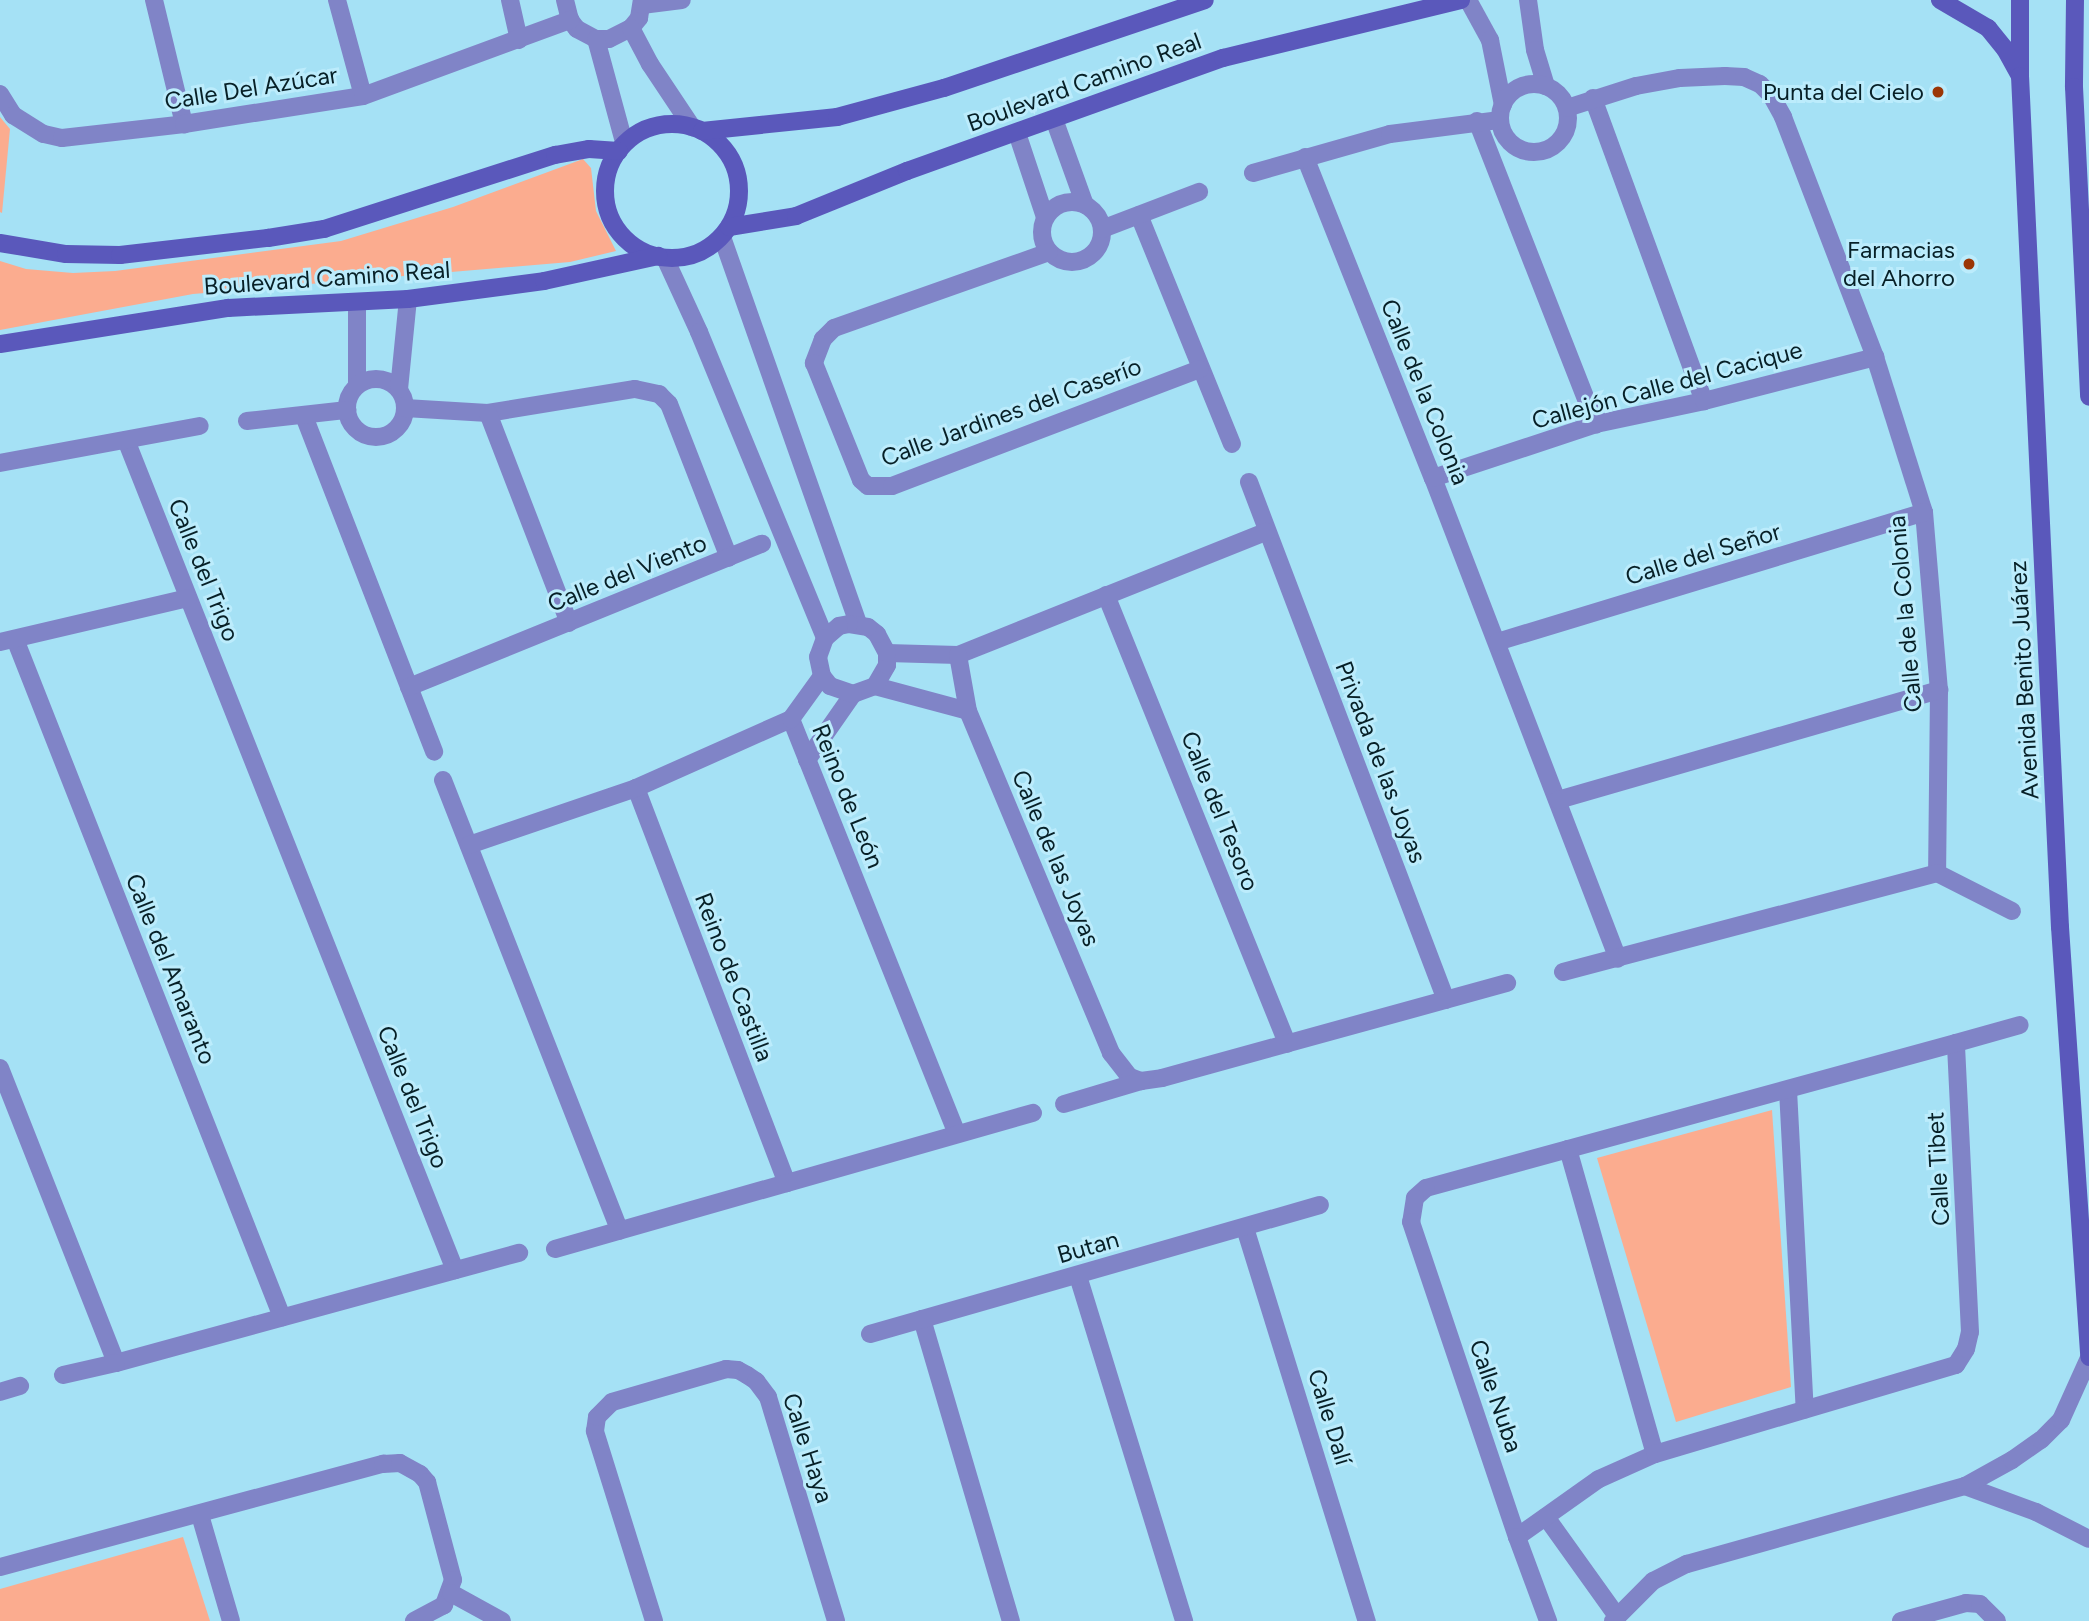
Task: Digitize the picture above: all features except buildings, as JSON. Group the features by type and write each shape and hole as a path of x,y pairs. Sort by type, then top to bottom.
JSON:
{"street":[{"path":"154,0 184,124"},
{"path":"337,0 363,96"},
{"path":"510,0 519,40"},
{"path":"565,0 570,20 586,35 596,39 621,36 632,28 642,2 682,0"},
{"name":"Boulevard Camino Real","path":"697,129 837,117 944,88 1205,0"},
{"name":"Boulevard Camino Real","path":"725,232 796,216 906,171 1223,58 1461,0"},
{"path":"1253,173 1390,134 1477,121 1502,112 1508,96 1526,85 1546,86 1555,91 1567,108 1567,129 1562,139 1545,151 1535,153 1514,146 1506,138 1502,112 1490,40 1468,0"},
{"path":"1528,0 1535,50 1546,86"},
{"path":"1940,0 1988,28 2005,48 2020,76"},
{"name":"Avenida Benito Juárez","path":"2020,0 2020,76 2060,927 2089,1358"},
{"path":"2075,0 2074,87 2089,397"},
{"name":"Calle Del Azúcar","path":"0,94 13,116 44,134 62,138 184,124 363,96 570,20"},
{"path":"632,28 650,64 697,129 720,144 732,163 739,184 738,206 725,232 696,254 662,257 643,251 624,237 611,218 606,195 608,172 622,146 658,126 697,129"},
{"path":"596,39 622,146"},
{"name":"Calle de la Colonia","path":"1567,108 1593,98 1680,78 1735,76 1760,84 1771,95 1783,117 1875,357 1924,512 1939,691 1937,873"},
{"path":"1593,98 1704,401"},
{"path":"1054,119 1085,205"},
{"path":"1477,121 1596,424"},
{"path":"1017,133 1045,217"},
{"name":"Boulevard Camino Real","path":"0,243 66,254 120,255 268,238 324,229 555,155 622,146"},
{"name":"Calle de la Colonia","path":"1305,157 1433,478 1618,959"},
{"path":"1102,229 1199,192"},
{"path":"1067,202 1085,205 1094,211 1102,229 1097,248 1083,260 1065,262 1049,252 1041,235 1045,217 1051,210 1067,202"},
{"path":"1139,215 1232,444"},
{"path":"725,232 858,624"},
{"name":"Calle Jardines del Caserío","path":"1049,252 834,328 822,339 814,363 861,480 868,485 892,486 1200,369"},
{"path":"662,257 699,332 825,638"},
{"name":"Boulevard Camino Real","path":"0,344 228,308 408,299 544,281 662,257"},
{"path":"357,302 357,386 347,401 346,410 355,429 372,438 392,433 399,427 405,408 399,390 408,299"},
{"name":"Callejón Calle del Cacique","path":"1433,478 1596,424 1704,401 1875,357"},
{"path":"357,386 374,379 383,379 399,390"},
{"name":"Calle del Viento","path":"405,408 488,413 635,389 659,394 669,404 729,558 409,687"},
{"path":"247,421 346,410"},
{"path":"488,413 569,623"},
{"path":"304,416 434,752"},
{"path":"0,463 200,426"},
{"name":"Calle del Trigo","path":"126,440 455,1270"},
{"name":"Privada de las Joyas","path":"1249,482 1446,1000"},
{"name":"Calle del Señor","path":"1497,642 1924,512"},
{"path":"887,653 958,655 1266,532"},
{"path":"729,558 762,544"},
{"name":"Calle del Tesoro","path":"1106,595 1287,1044"},
{"path":"7,640 188,598"},
{"path":"807,760 853,694 875,686 883,677 887,653 877,634 858,624 839,626 825,638 818,657 822,677 831,686 853,694"},
{"name":"Calle del Amaranto","path":"7,640 282,1317"},
{"name":"Calle de las Joyas","path":"958,655 968,711 1111,1054 1121,1070 1141,1081"},
{"path":"790,719 822,677"},
{"path":"875,686 968,711"},
{"path":"1558,800 1939,691"},
{"name":"Reino de León","path":"469,845 636,788 790,719 957,1133"},
{"path":"443,780 620,1231"},
{"name":"Reino de Castilla","path":"636,788 787,1183"},
{"path":"1563,972 1937,873 2012,911"},
{"path":"1064,1104 1507,983"},
{"path":"1655,1454 1568,1149 2020,1025"},
{"name":"Calle Tibet","path":"1517,1537 1599,1479 1655,1454 1955,1365 1966,1349 1970,1332 1956,1043"},
{"path":"0,1068 116,1363"},
{"path":"1788,1090 1804,1410"},
{"path":"555,1249 1032,1112"},
{"name":"Calle Nuba","path":"1548,1621 1411,1222 1415,1198 1426,1188 1568,1149"},
{"name":"Butan","path":"870,1334 1320,1205"},
{"name":"Calle Dalí","path":"1245,1227 1367,1621"},
{"path":"63,1375 116,1363 519,1253"},
{"path":"1078,1276 1184,1621"},
{"path":"922,1319 1011,1621"},
{"path":"1546,1517 1615,1619 1653,1581 1687,1564 1965,1486 2012,1460 2041,1440 2061,1420 2089,1358"},
{"name":"Calle Haya","path":"654,1621 595,1431 597,1418 612,1402 726,1369 738,1370 756,1381 768,1397 836,1621"},
{"path":"0,1392 19,1386"},
{"path":"0,1567 383,1464 400,1462 411,1467 427,1482 453,1580 451,1592 444,1605 415,1621"},
{"path":"1965,1486 2036,1513 2089,1538"},
{"path":"200,1515 231,1621"},
{"path":"451,1592 502,1621"},
{"path":"1901,1621 1966,1603 1980,1604 1997,1621"}],"shaded area":[{"path":"0,117 10,129 2,213 0,212"},
{"path":"583,159 591,168 596,211 616,251 570,262 193,294 0,330 0,261 26,269 73,273 115,271 341,241 453,207"},
{"path":"1772,1110 1791,1387 1676,1422 1597,1158"},
{"path":"183,1537 210,1621 0,1621 0,1589"}],"place":[{"name":"Punta del Cielo","path":"1938,92"},
{"name":"Farmacias del Ahorro","path":"1969,264"}]}
